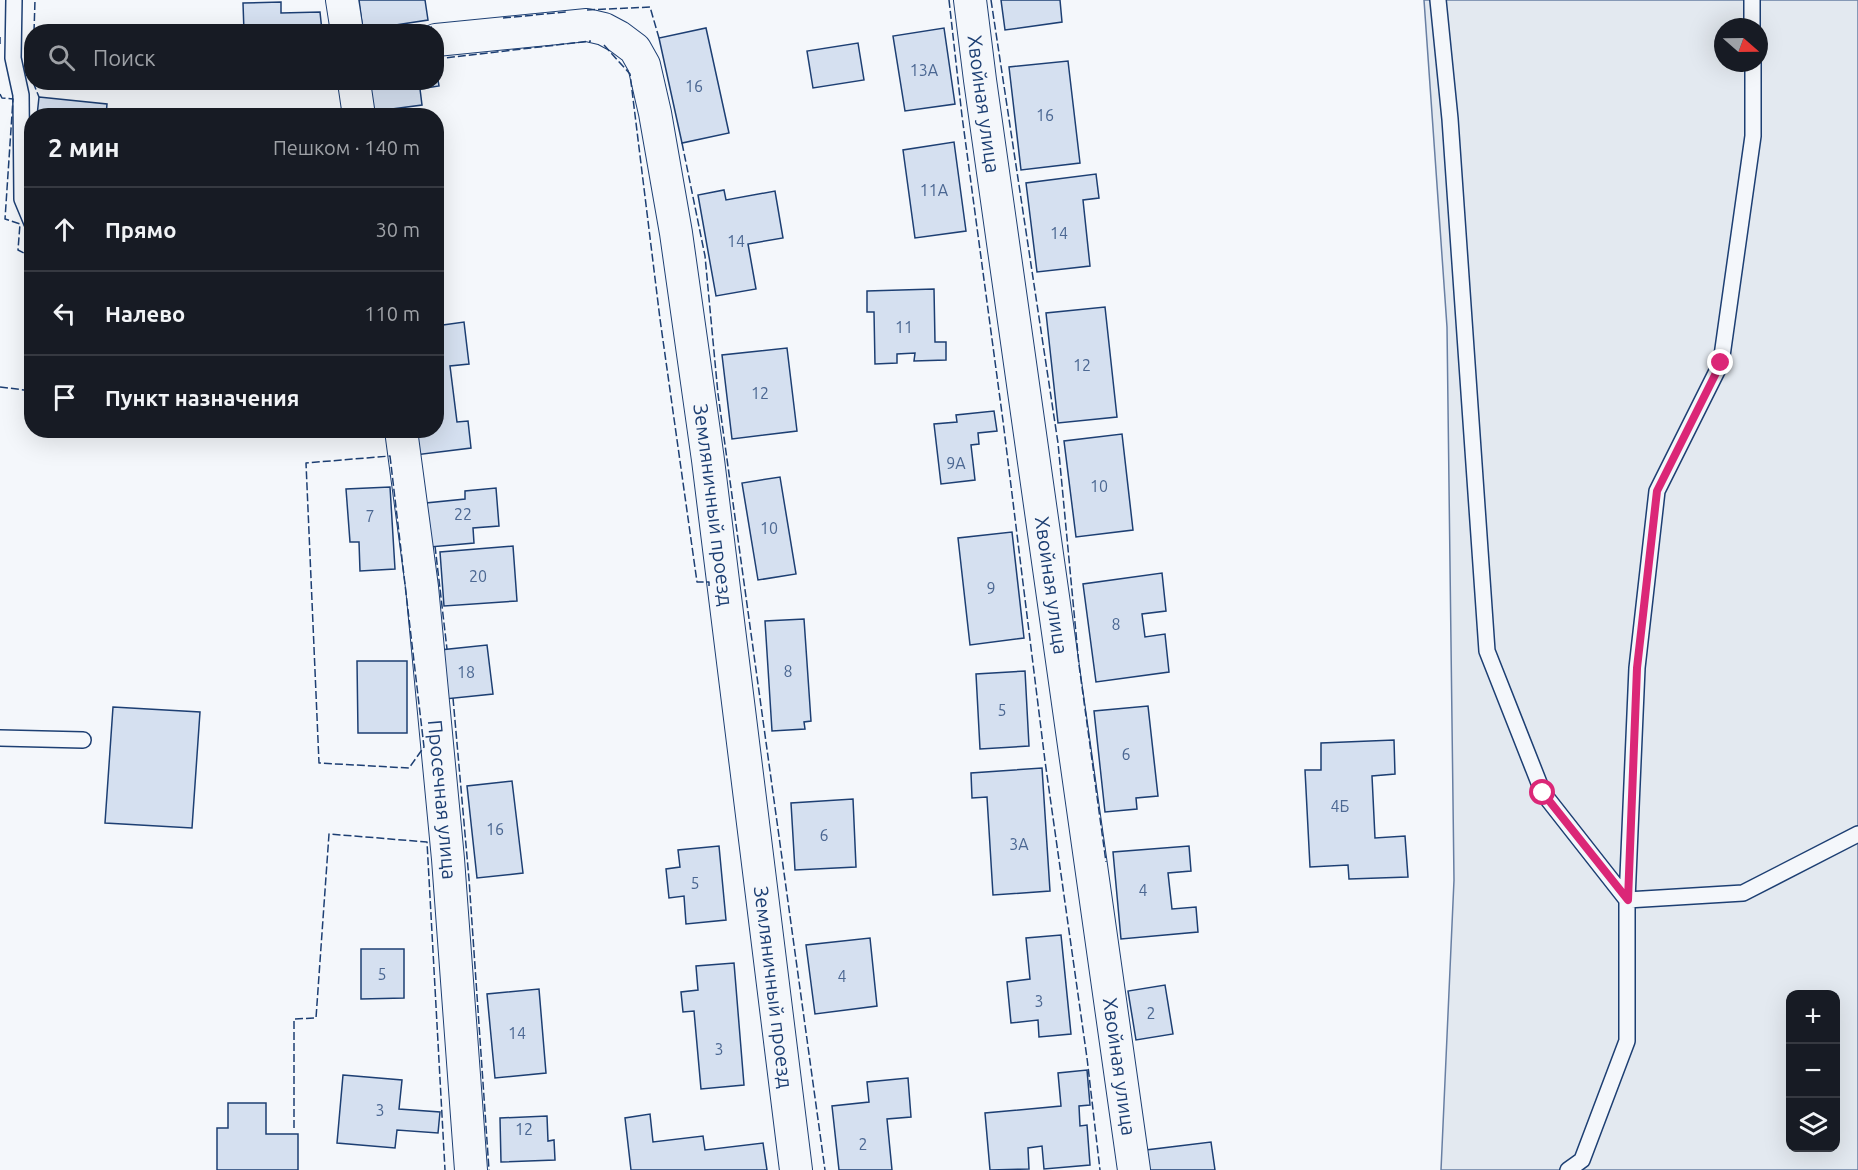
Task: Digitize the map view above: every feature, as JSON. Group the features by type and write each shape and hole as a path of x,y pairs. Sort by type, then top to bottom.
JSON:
{"street":[{"path":"342,0 346,24"},
{"name":"Хвойная улица","path":"970,0 1134,1170"},
{"name":"Земляничный проезд","path":"444,39 587,25 604,29 619,37 634,49 644,65 655,113 676,233 708,460 796,1170"},
{"path":"355,90 358,108"},
{"name":"Просечная улица","path":"402,438 422,587 448,859 471,1170"}],"lane":[{"path":"14,0 13,58 21,95 22,199 24,204"},
{"path":"1438,0 1450,120 1487,651 1543,793 1628,900"},
{"path":"1752,0 1752,18"},
{"path":"1568,1170 1582,1160 1627,1041 1628,900 1637,668 1657,491 1721,363 1753,136 1753,72"},
{"path":"0,738 83,740"},
{"path":"1628,900 1743,893 1858,834"}],"shaded area":[{"path":"1424,0 1858,0 1858,1170 1441,1170 1454,880 1447,327"}],"building":[{"path":"359,0 425,0 428,20 402,24 362,24"},
{"path":"1001,0 1060,0 1062,22 1005,30"},
{"path":"281,2 281,13 320,12 321,24 244,24 243,3"},
{"path":"706,28 729,133 682,143 659,38"},
{"path":"944,28 955,104 905,111 893,36"},
{"path":"858,43 864,80 813,88 807,51"},
{"path":"1068,61 1080,163 1021,170 1009,67"},
{"path":"366,90 420,90 422,105 368,108"},
{"path":"39,97 107,104 107,108 38,108"},
{"path":"954,142 966,231 915,238 903,150"},
{"path":"1096,174 1099,198 1083,200 1090,266 1037,272 1026,183"},
{"path":"724,190 726,200 775,191 783,238 748,244 756,289 716,296 698,195"},
{"path":"934,289 935,342 946,342 946,360 914,361 915,353 897,354 897,363 875,364 874,312 867,312 867,291"},
{"path":"1105,307 1117,417 1058,423 1046,313"},
{"path":"464,322 469,364 450,366 457,422 468,421 471,448 415,455 413,438 444,438 444,325"},
{"path":"787,348 797,431 732,439 722,355"},
{"path":"994,411 997,431 978,433 979,444 971,445 975,480 941,484 934,424 957,422 956,415"},
{"path":"1122,434 1133,530 1076,537 1064,441"},
{"path":"780,477 796,574 758,580 742,483"},
{"path":"390,487 395,569 360,571 359,542 350,542 346,489"},
{"path":"496,488 499,526 473,528 474,543 430,547 426,503 465,499 465,491"},
{"path":"1012,532 1024,638 970,645 958,538"},
{"path":"513,546 517,601 444,606 440,552"},
{"path":"1162,573 1166,611 1142,614 1145,637 1165,634 1169,672 1096,682 1083,584"},
{"path":"804,619 811,721 804,722 805,729 772,731 765,621"},
{"path":"487,645 493,694 445,699 440,650"},
{"path":"357,661 407,661 407,733 358,733"},
{"path":"1025,671 1029,746 980,749 976,674"},
{"path":"1148,706 1158,796 1136,798 1137,809 1105,812 1094,711"},
{"path":"113,707 200,712 192,828 105,823"},
{"path":"1394,740 1395,774 1372,776 1375,838 1405,836 1408,877 1349,879 1348,865 1310,867 1305,770 1321,770 1321,743"},
{"path":"1042,768 1050,891 993,895 987,797 972,798 971,773"},
{"path":"512,781 523,873 477,878 467,786"},
{"path":"853,799 856,867 795,870 791,803"},
{"path":"719,846 726,920 686,924 684,896 669,898 666,869 680,867 678,850"},
{"path":"1189,846 1191,871 1168,873 1172,909 1196,907 1198,932 1121,939 1113,852"},
{"path":"1061,935 1071,1034 1039,1037 1038,1020 1011,1023 1007,982 1030,979 1026,938"},
{"path":"870,938 877,1006 815,1014 806,945"},
{"path":"361,949 404,949 404,998 361,999"},
{"path":"734,963 744,1085 701,1089 694,1011 683,1012 681,992 698,990 696,966"},
{"path":"1165,985 1173,1034 1136,1040 1128,991"},
{"path":"539,989 546,1073 495,1078 487,994"},
{"path":"1087,1070 1090,1105 1079,1106 1080,1126 1087,1125 1090,1165 1044,1169 1042,1146 1028,1148 1029,1169 990,1170 985,1113 1061,1106 1058,1073"},
{"path":"343,1075 402,1080 399,1109 440,1112 438,1133 397,1130 395,1148 337,1143"},
{"path":"908,1078 911,1117 887,1119 892,1170 839,1170 832,1106 869,1102 867,1082"},
{"path":"228,1103 266,1103 266,1134 298,1134 298,1170 217,1170 217,1128 228,1128"},
{"path":"650,1114 653,1142 703,1136 705,1150 763,1143 767,1170 631,1170 625,1118"},
{"path":"547,1116 548,1141 554,1140 555,1160 501,1162 500,1118"},
{"path":"1211,1142 1215,1170 1148,1170 1146,1150"}],"fence":[{"path":"34,24 35,0"},
{"path":"949,0 1045,761 1087,1058 1100,1170"},
{"path":"991,0 1058,443 1079,665 1106,862"},
{"path":"587,10 650,7 659,38"},
{"path":"503,18 566,12"},
{"path":"0,37 0,44"},
{"path":"444,58 591,41"},
{"path":"604,45 630,74 660,319 697,582 709,582 709,586"},
{"path":"36,90 39,97"},
{"path":"0,94 2,98 13,99 5,219 20,224 18,250 24,253"},
{"path":"682,143 705,256 718,394 825,1170"},
{"path":"0,387 24,390"},
{"path":"390,456 424,747 409,768 319,763 306,463 390,456"},
{"path":"435,546 447,649"},
{"path":"453,698 469,879 489,1170"},
{"path":"294,1128 294,1019 316,1018 329,834 427,842 445,1170"}],"route":[{"path":"1543,793 1628,900 1637,668 1657,491 1721,363"}]}
